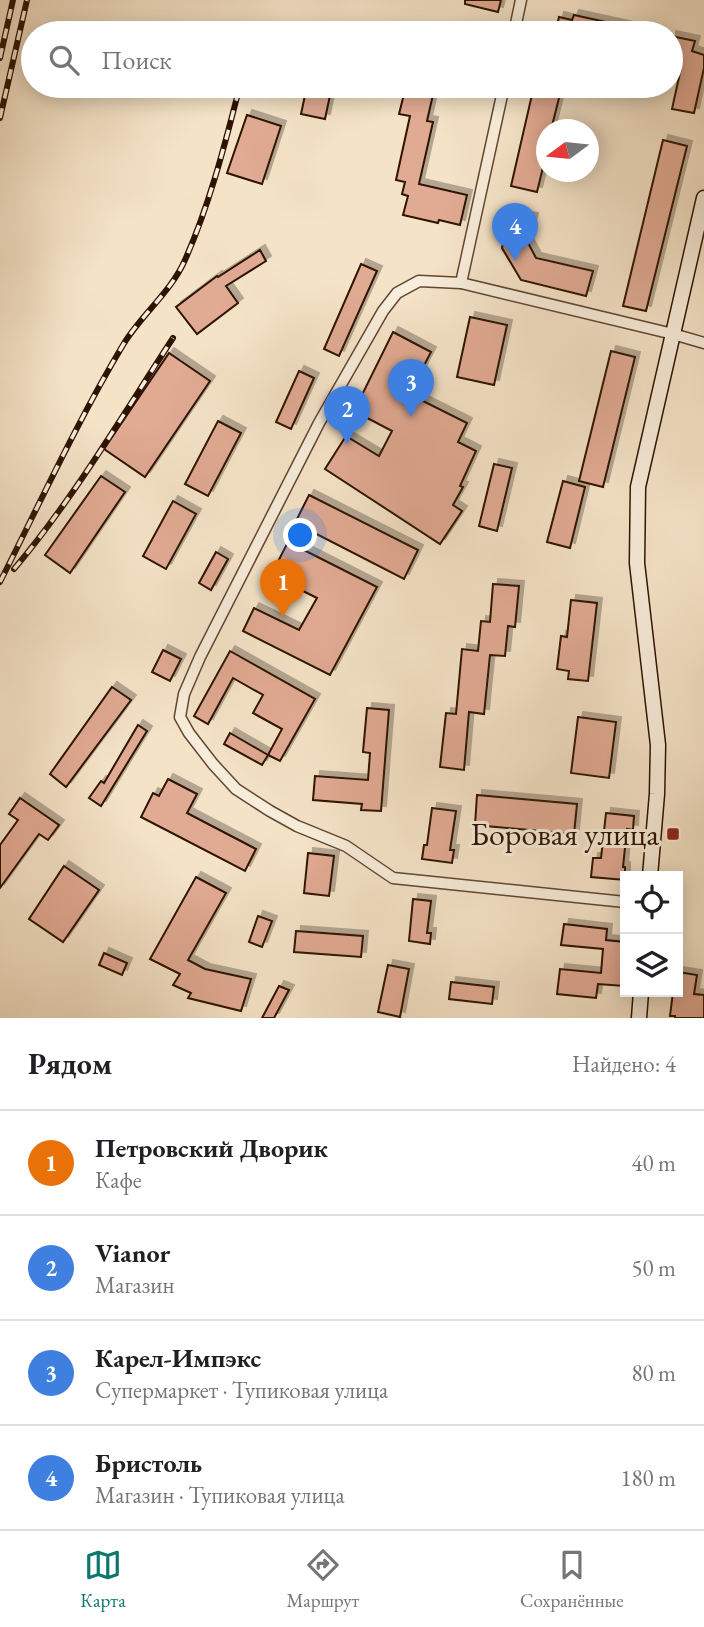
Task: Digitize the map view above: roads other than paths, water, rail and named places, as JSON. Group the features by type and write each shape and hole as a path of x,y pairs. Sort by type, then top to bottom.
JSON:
{"main road":[{"path":"650,871 658,745 637,563 638,486 704,198"},
{"path":"639,1018 640,997"}],"street":[{"path":"517,21 521,0"},
{"path":"461,283 500,98"},
{"path":"620,901 393,878 346,846 297,826 236,789 213,764 180,717 184,694 200,657 319,423 383,311 397,293 419,281 461,283 704,343"}],"railway":[{"path":"0,58 13,0"},
{"path":"22,21 27,0"},
{"path":"0,118 21,26"},
{"path":"0,582 106,374 130,334 172,283 185,260 208,200 237,98"},
{"path":"14,569 77,485 173,338"}],"place":[{"name":"Бристоль","path":"515,261"},
{"name":"Карел-Импэкс","path":"411,417"},
{"name":"Vianor","path":"347,444"},
{"name":"Петровский Дворик","path":"283,617"},
{"name":"Боровая улица","path":"673,834"}]}
